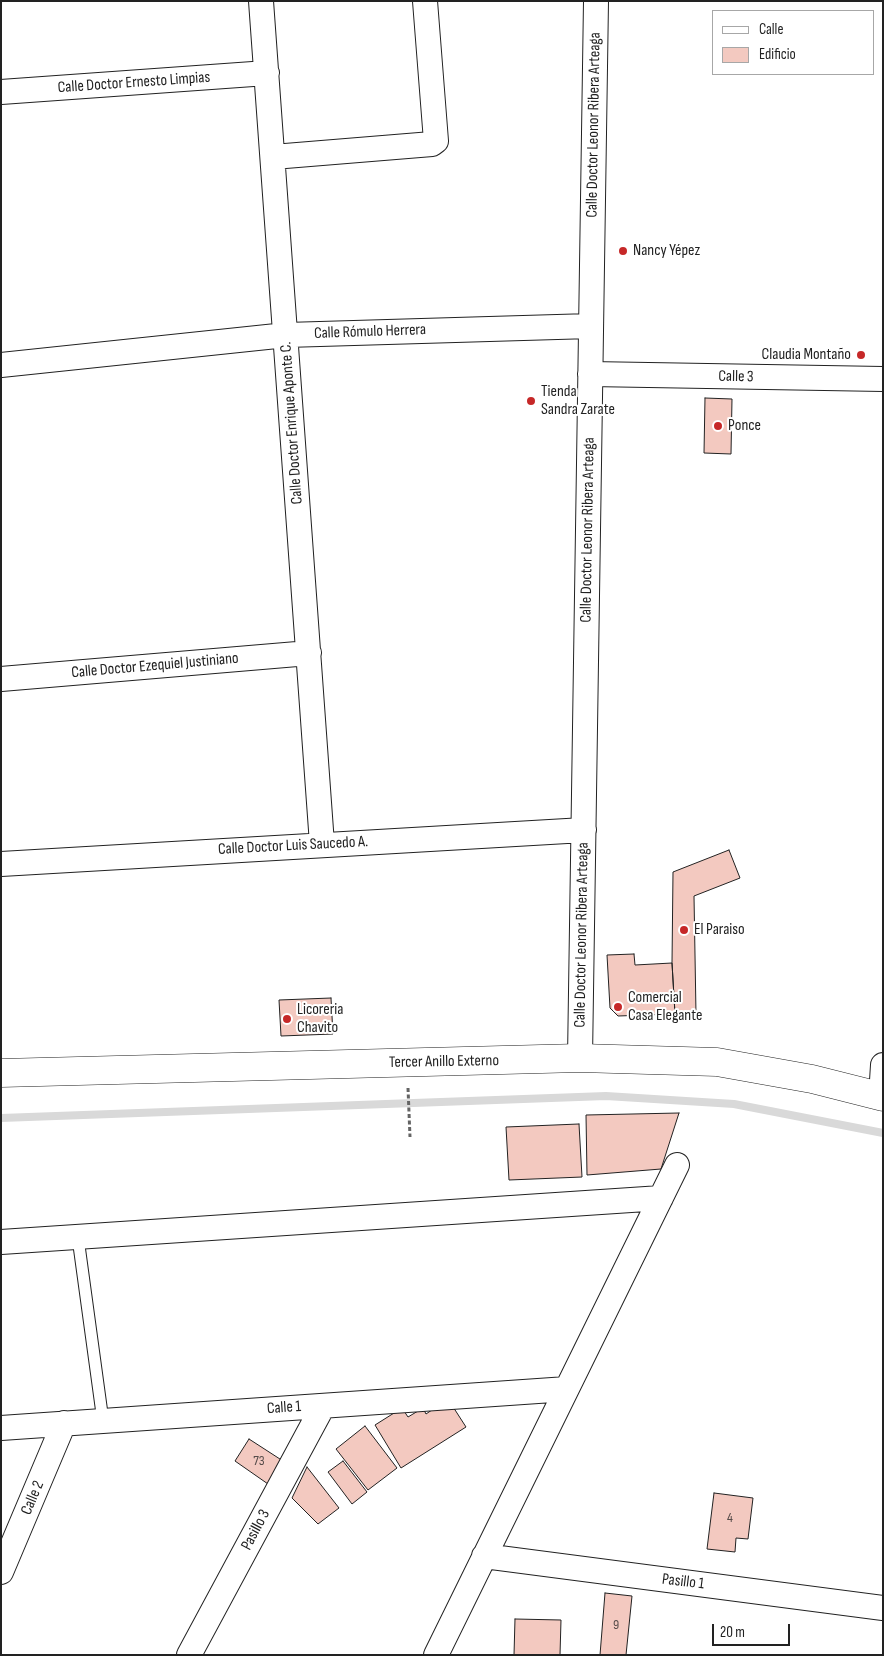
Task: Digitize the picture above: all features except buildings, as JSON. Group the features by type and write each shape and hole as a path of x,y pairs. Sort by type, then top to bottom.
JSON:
{"street":[{"name":"Calle Doctor Enrique Aponte C.","path":"261,1 322,844"},
{"path":"273,157 432,144 436,141 425,1"},
{"name":"Calle Doctor Leonor Ribera Arteaga","path":"580,1058 596,1"},
{"name":"Calle Doctor Ernesto Limpias","path":"1,92 267,74"},
{"name":"Calle Rómulo Herrera","path":"1,365 286,335 591,326"},
{"name":"Calle 3","path":"590,374 883,379"},
{"name":"Calle Doctor Ezequiel Justiniano","path":"1,679 309,653"},
{"name":"Calle Doctor Luis Saucedo A.","path":"1,864 584,830"},
{"name":"Tercer Anillo Externo","path":"1,1073 580,1058 717,1062 812,1079 882,1097"},
{"path":"882,1097 883,1064"},
{"path":"436,1655 677,1165"},
{"path":"1,1242 661,1198"},
{"name":"Calle 1","path":"1,1428 567,1389"},
{"name":"Pasillo 3","path":"189,1655 323,1406"},
{"name":"Calle 2","path":"1,1572 64,1424"},
{"name":"Pasillo 1","path":"484,1556 883,1608"}],"lane":[{"path":"78,1238 103,1421"}],"path":[{"path":"408,1084 410,1137"}],"waterway":[{"path":"1,1118 606,1096 734,1104 883,1133"}],"place":[{"name":"Nancy Yépez","path":"623,251"},
{"name":"Claudia Montaño","path":"861,355"},
{"name":"Tienda Sandra Zarate","path":"531,401"},
{"name":"Ponce","path":"718,426"},
{"name":"El Paraiso","path":"684,930"},
{"name":"Comercial Casa Elegante","path":"618,1007"},
{"name":"Licoreria Chavito","path":"287,1019"}]}
